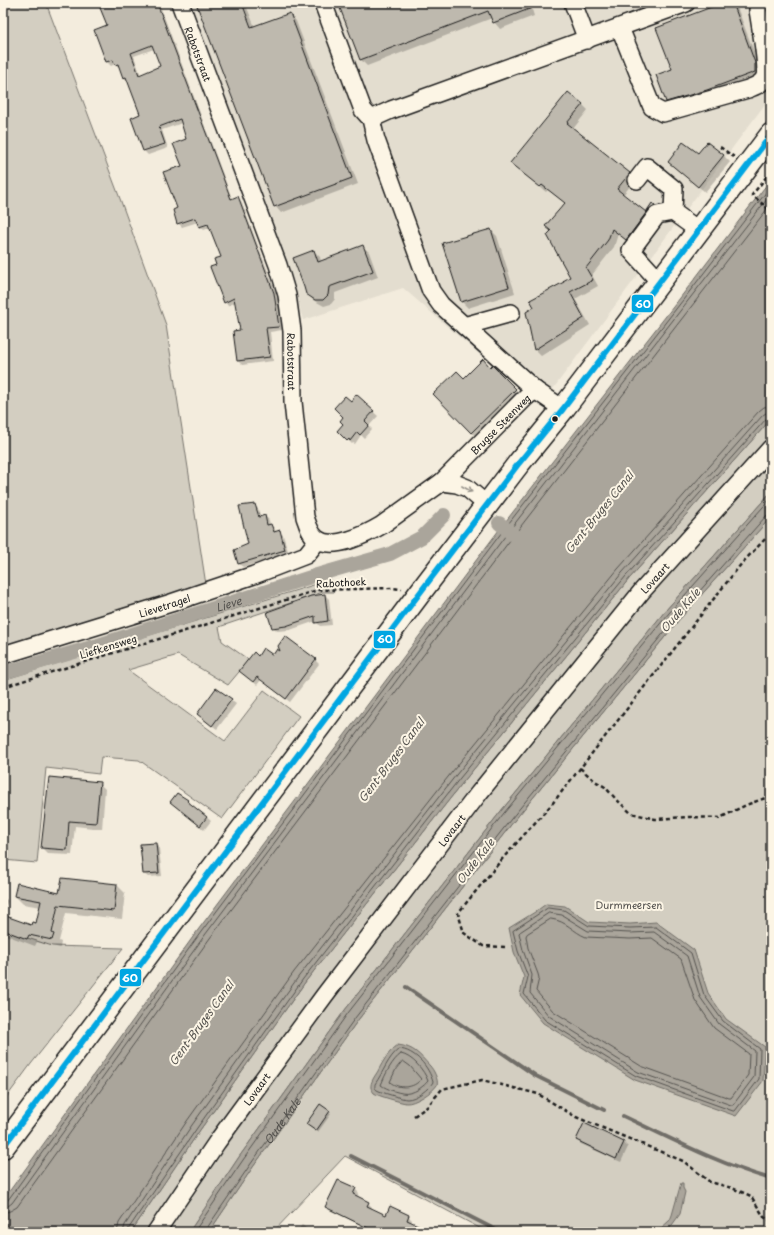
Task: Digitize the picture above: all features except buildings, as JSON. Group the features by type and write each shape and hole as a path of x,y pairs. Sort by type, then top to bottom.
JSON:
{"main road":[{"path":"3,1147 422,590 563,409 771,135"}],"street":[{"name":"Rabotstraat","path":"180,3 278,265 287,295 292,331 294,402 305,517 309,529 318,540"},
{"path":"323,3 363,110 371,120 376,140 431,292 441,305 535,390"},
{"path":"573,3 587,40"},
{"path":"371,120 391,110 686,3"},
{"path":"620,28 652,107 663,113 748,89 759,84 765,76 758,10 759,3"},
{"path":"637,180 647,167 674,189 673,212"},
{"path":"659,281 631,250 657,215 673,212 698,230"},
{"path":"464,326 512,313"},
{"name":"Brugse Steenweg","path":"442,482 526,397 535,390 563,409"},
{"name":"Lovaart","path":"156,1232 217,1142 324,996 478,793 642,591 771,448"},
{"path":"318,540 326,543 345,542 373,530 442,482 457,484 467,488 487,505"},
{"name":"Lievetragel","path":"3,655 171,603 254,575 306,555 318,540"}],"path":[{"path":"771,171 752,195 771,211"},
{"path":"505,947 482,946 464,933 458,912 503,858 552,804 742,563 771,533"},
{"name":"Rabothoek","path":"218,621 318,590 392,588 422,590"},
{"name":"Liefkensweg","path":"3,687 218,621"},
{"path":"580,768 595,781 605,787 631,813 655,820 688,817 720,818 746,805 771,797"},
{"path":"414,1116 427,1107 442,1089 482,1080 538,1094 576,1117 683,1161 710,1182 732,1188 751,1196 764,1218 771,1222"}],"shaded area":[{"path":"191,3 771,3 771,96 544,401 517,387 403,288 303,320 283,252"}],"green space":[{"path":"3,3 46,3 166,325 206,585 3,647"},
{"path":"771,419 771,492 666,610 501,811 345,1010 239,1157 189,1232 131,1232 200,1130 306,981 464,781 629,579"},
{"name":"Durmmeersen","path":"771,517 771,1232 487,1232 345,1156 273,1232 209,1232 253,1167 358,1020 514,821 678,621"},
{"path":"330,580 334,592 323,592 219,627 222,641 249,660 228,685 178,655 128,670 225,741 264,690 299,716 222,819 139,760 101,757 99,774 46,768 37,863 3,860 3,680"},
{"path":"3,930 52,946 123,948 31,1064 3,1102"}],"water":[{"name":"Gent-Bruges Canal","path":"771,179 771,419 629,579 464,781 306,981 200,1130 131,1232 3,1232 3,1200 198,930 502,526"},
{"name":"Oude Kale","path":"771,492 771,517 678,621 514,821 358,1020 253,1167 209,1232 189,1232 239,1157 345,1010 501,811 666,610"},
{"path":"546,904 565,906 589,922 630,924 656,922 694,950 708,993 726,1019 765,1047 763,1081 736,1116 635,1080 543,1023 520,995 524,977 514,952 509,928"},
{"path":"398,1045 408,1047 419,1055 431,1067 437,1080 437,1085 432,1091 414,1102 406,1103 380,1096 374,1093 371,1088 373,1079 384,1060"},
{"path":"681,1183 683,1183 685,1192 680,1214 667,1232 657,1232 670,1220"}],"waterway":[{"name":"Lieve","path":"3,673 98,645 317,575 390,554 422,537 444,515"},
{"name":"Lieve","path":"499,523 516,537"},
{"path":"406,987 536,1076 604,1110"},
{"path":"623,1116 714,1159 771,1179"},
{"path":"351,1156 500,1232"}],"transit line":[{"name":"60","path":"3,1147 422,590 519,463 563,409 771,135"}]}
